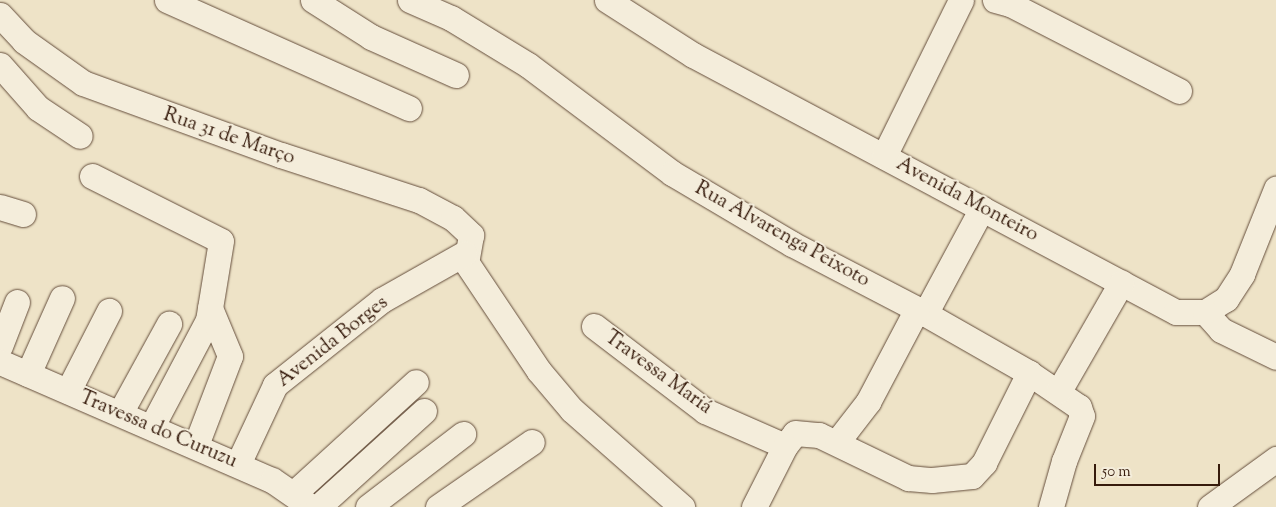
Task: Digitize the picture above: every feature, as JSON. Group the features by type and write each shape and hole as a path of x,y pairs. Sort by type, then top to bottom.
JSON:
{"street":[{"path":"167,0 409,108"},
{"path":"313,0 371,36 456,75"},
{"name":"Rua Alvarenga Peixoto","path":"410,0 451,18 528,65 672,173 792,244 921,312 1029,373 1079,406 1082,416 1064,461 1051,507"},
{"name":"Avenida Monteiro","path":"606,0 693,54 1176,312 1205,312"},
{"path":"884,156 961,0"},
{"path":"995,0 1010,4 1179,91"},
{"name":"Rua 31 de Março","path":"0,15 24,41 83,83 281,155 419,200 453,218 468,244"},
{"path":"0,65 38,108 80,136"},
{"path":"92,176 221,241 208,320 152,426"},
{"path":"1276,189 1235,288 1226,299 1205,312 1221,330 1276,357"},
{"path":"837,442 868,402 982,208"},
{"path":"468,244 466,262 539,371 572,410 682,507"},
{"name":"Avenida Borges","path":"238,464 274,385 382,300 468,244"},
{"path":"1058,391 1121,283"},
{"path":"28,374 62,298"},
{"path":"0,346 17,302"},
{"path":"196,445 230,356 210,308"},
{"path":"68,391 110,311"},
{"path":"120,413 169,324"},
{"name":"Travessa Mariá","path":"594,326 705,411 785,446"},
{"name":"Travessa do Curuzu","path":"0,362 238,464 272,480 302,500"},
{"path":"754,507 785,446 795,433 805,431 837,442 908,478 932,480 972,476 984,463 1029,373"},
{"path":"302,500 416,382"},
{"path":"318,507 424,411"},
{"path":"368,507 463,434"},
{"path":"438,507 532,442"},
{"path":"1210,507 1276,459"}]}
